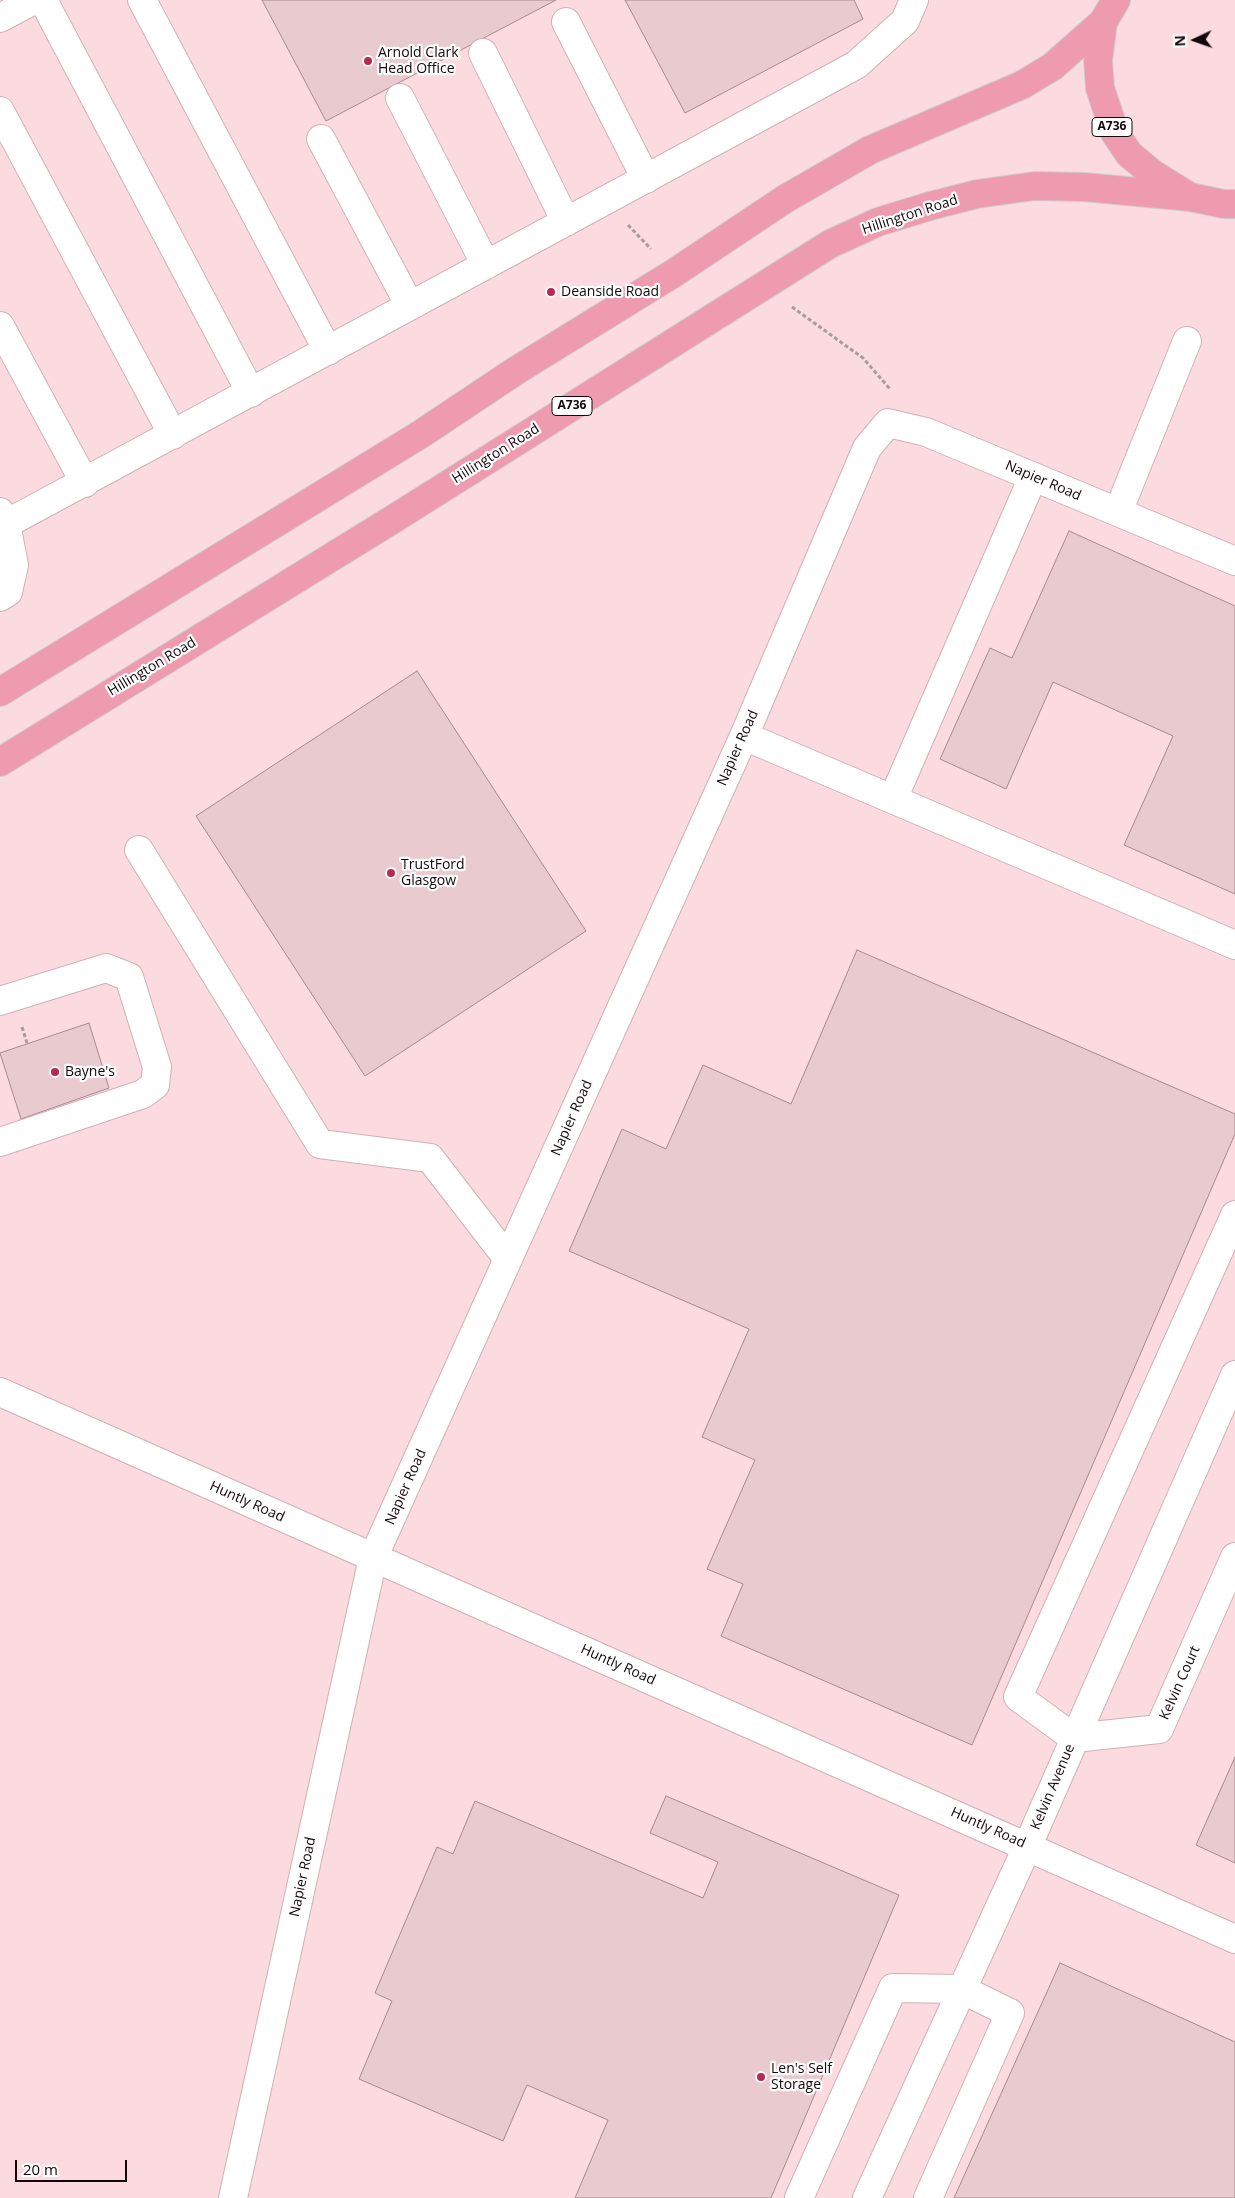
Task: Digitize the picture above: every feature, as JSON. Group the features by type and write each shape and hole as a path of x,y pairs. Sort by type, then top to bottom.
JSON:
{"main road":[{"name":"A736","path":"1110,11 1098,61 1100,88 1114,133 1129,154 1153,174 1190,197 1224,204 1235,204"},
{"name":"A736","path":"0,692 421,434 517,370 674,273 785,199 870,150 1022,85 1052,67 1110,11"},
{"name":"Hillington Road","path":"0,762 48,730 387,523 830,244 878,222 977,194 1034,186 1084,187 1190,197"}],"street":[{"path":"0,18 34,0"},
{"path":"43,0 251,393"},
{"path":"142,0 328,351"},
{"path":"0,596 8,592 14,565 3,518 85,483 856,65 906,21 914,0"},
{"path":"566,22 646,179"},
{"path":"483,53 566,222"},
{"path":"400,98 486,265"},
{"path":"0,111 172,435"},
{"path":"321,139 410,306"},
{"path":"0,326 85,483"},
{"path":"1118,512 1187,341"},
{"name":"Napier Road","path":"233,2198 373,1558 744,736 867,448 888,423 926,432 1235,561"},
{"path":"893,799 1033,477"},
{"path":"744,736 1235,945"},
{"path":"139,850 320,1144 430,1158 508,1260"},
{"path":"0,1001 106,968 129,977 157,1067 155,1085 143,1094 0,1142"},
{"path":"1074,1738 1018,1697 1235,1215"},
{"name":"Kelvin Avenue","path":"867,2198 961,1988 1028,1845 1235,1375"},
{"name":"Huntly Road","path":"0,1392 1028,1845 1235,1939"},
{"name":"Kelvin Court","path":"1074,1738 1159,1729 1235,1557"},
{"path":"799,2198 893,1988 961,1988 1010,2013 928,2198"}],"path":[{"path":"605,201 674,273"},
{"path":"762,286 863,358 926,432"}],"shaded area":[{"path":"0,0 1235,0 1235,2198 0,2198"}],"building":[{"name":"Arnold Clark Head Office","path":"262,0 556,0 326,121"},
{"path":"625,0 854,0 863,19 685,113"},
{"path":"1069,531 1235,606 1235,894 1124,845 1173,736 1053,682 1006,789 940,759 990,648 1012,658"},
{"name":"TrustFord Glasgow","path":"417,671 586,931 365,1076 196,816"},
{"path":"857,950 1235,1114 1235,1134 972,1745 721,1636 743,1584 707,1569 755,1460 702,1437 749,1329 569,1251 622,1129 666,1149 703,1065 791,1104"},
{"name":"Bayne's","path":"89,1023 109,1088 21,1119 0,1053"},
{"path":"1235,1757 1235,1863 1196,1845"},
{"path":"666,1796 899,1895 771,2198 575,2198 608,2120 527,2085 503,2141 359,2079 392,2001 375,1993 437,1847 453,1854 475,1801 703,1898 718,1862 650,1833"},
{"path":"1060,1963 1235,2042 1235,2198 954,2198"}],"place":[{"name":"Arnold Clark Head Office","path":"368,61"},
{"name":"Deanside Road","path":"551,292"},
{"name":"TrustFord Glasgow","path":"391,873"},
{"name":"Bayne's","path":"55,1072"},
{"name":"Len's Self Storage","path":"761,2077"}]}
